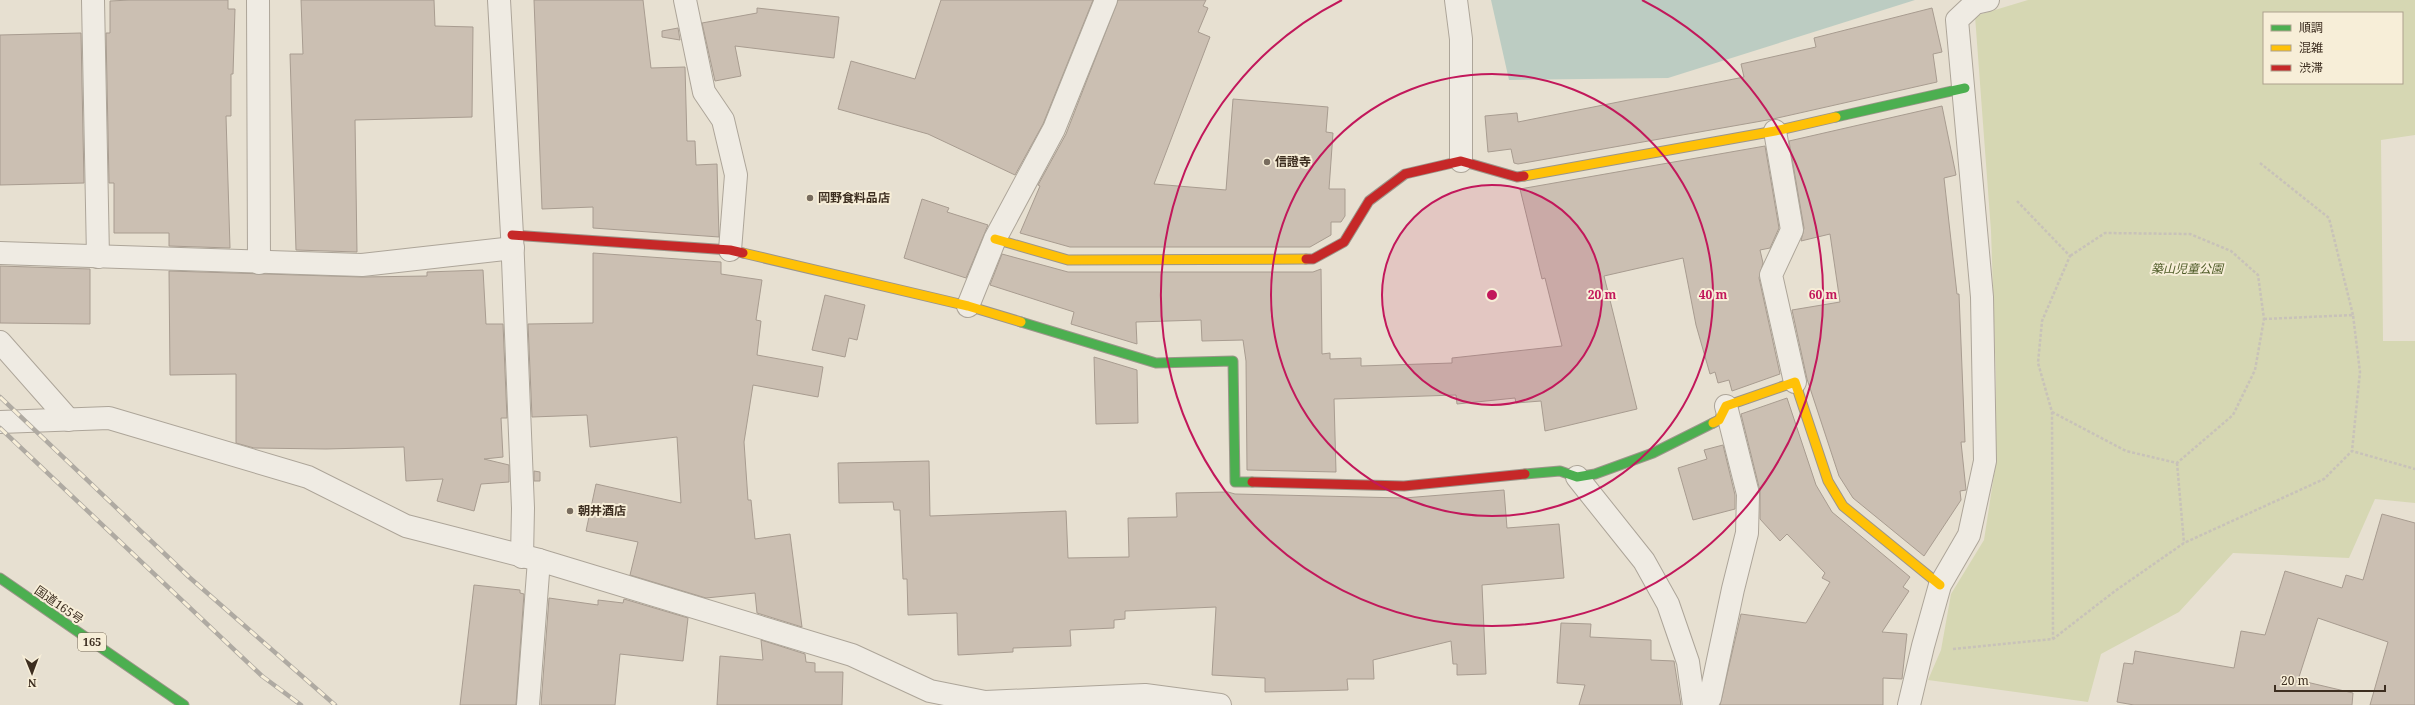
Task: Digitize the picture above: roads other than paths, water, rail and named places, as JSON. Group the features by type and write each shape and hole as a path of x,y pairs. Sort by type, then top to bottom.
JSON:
{"main road":[{"path":"995,239 1068,260 1313,259 1344,242 1370,201 1405,174 1460,161 1517,177 1775,131 1965,88"},
{"path":"512,242 730,250 968,306 1156,363 1233,361 1236,482 1404,486 1560,471 1577,476 1595,474 1653,452 1718,420 1726,406 1795,382 1828,481 1843,506 1940,585"},
{"name":"国道165号","path":"0,578 184,705"}],"street":[{"path":"93,0 98,257"},
{"path":"258,0 259,263"},
{"path":"499,0 512,242 523,508 531,558 528,705"},
{"path":"685,0 704,92 723,120 736,175 730,250"},
{"path":"968,306 995,239 1054,129 1106,0"},
{"path":"1456,0 1461,39 1460,161"},
{"path":"1909,705 1923,646 1940,585 1969,535 1985,461 1982,297 1965,88 1957,20 1975,3 1988,0"},
{"path":"1775,131 1792,230 1771,275 1795,382"},
{"path":"0,253 259,263 362,265 512,242"},
{"path":"0,342 69,420"},
{"path":"1706,705 1710,698 1733,589 1747,533 1748,494 1726,406"},
{"path":"0,422 109,418 308,477 406,526 531,558 852,655 930,698 985,702 1145,695 1220,705"},
{"path":"1577,476 1644,561 1668,604 1688,662 1694,705"}],"railway":[{"path":"0,397 189,577 335,705"},
{"path":"0,428 262,676 301,705"}],"place":[{"name":"信證寺","path":"1267,162"},
{"name":"岡野食料品店","path":"810,198"},
{"name":"朝井酒店","path":"570,511"}],"park label":[{"name":"築山児童公園","path":"2187,269"}]}
